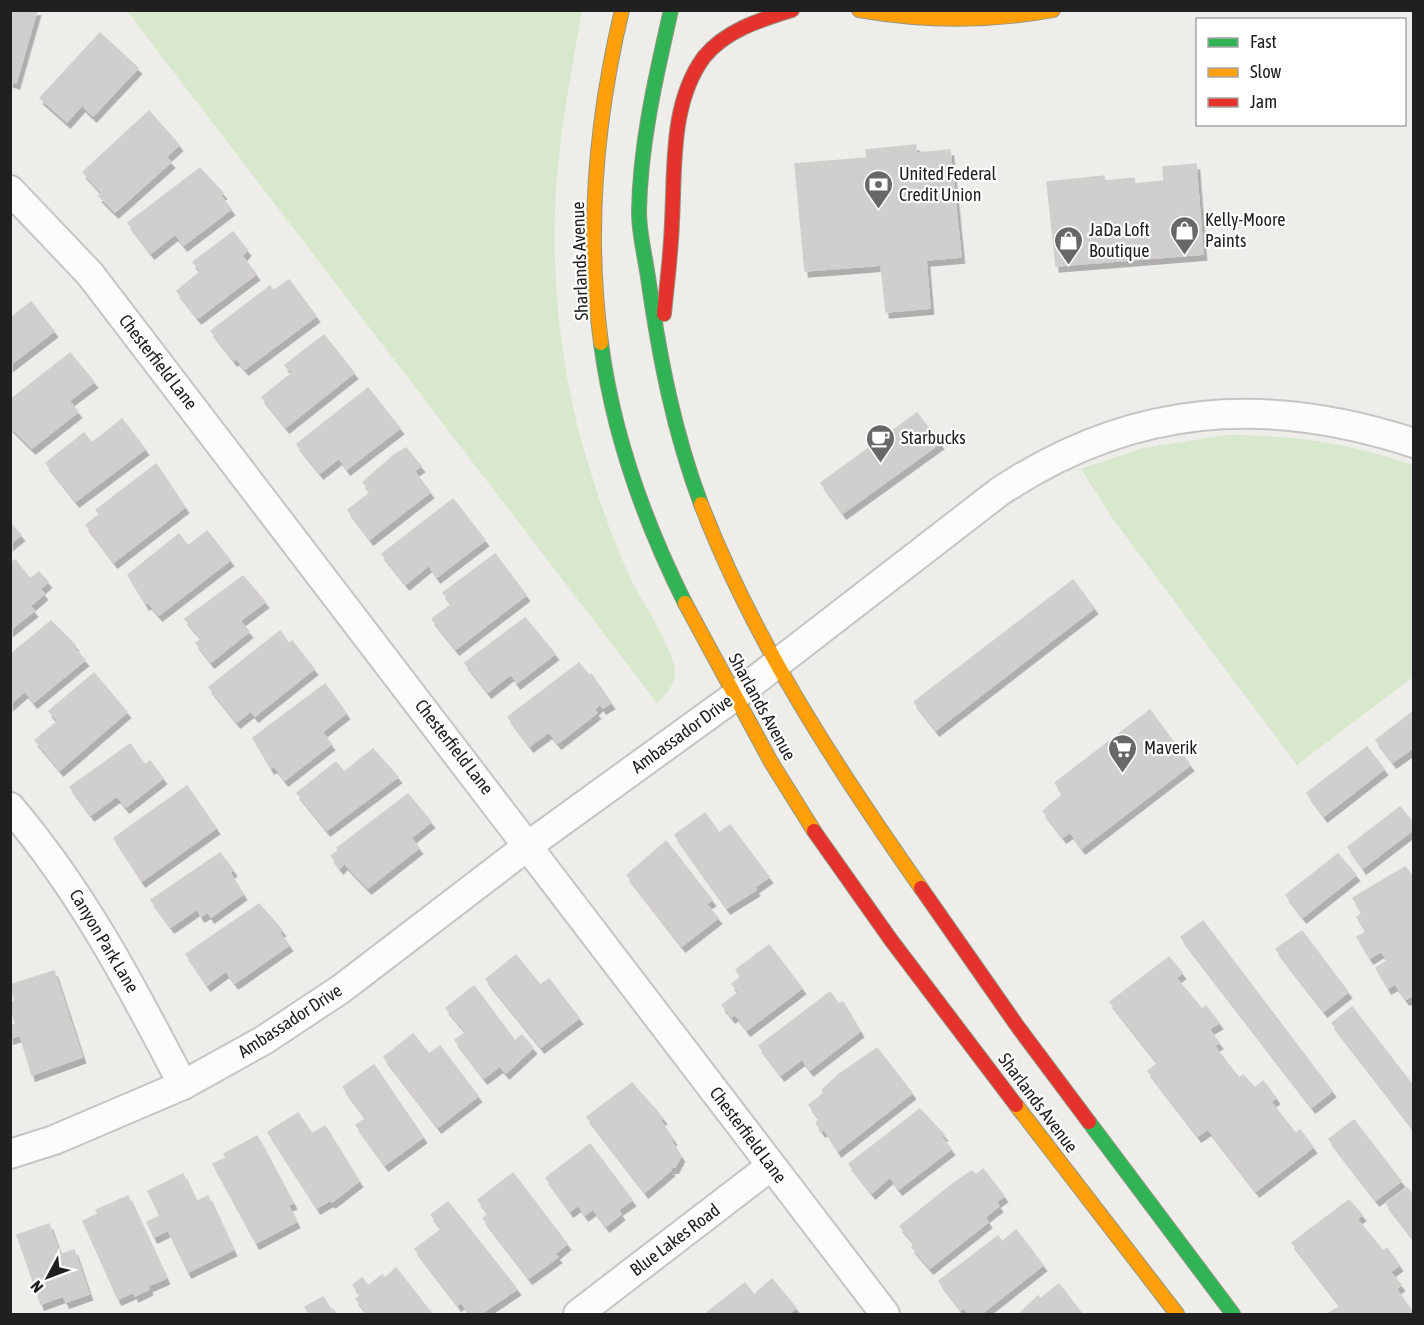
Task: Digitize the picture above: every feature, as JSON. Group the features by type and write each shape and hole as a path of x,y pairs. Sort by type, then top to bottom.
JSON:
{"main road":[{"name":"Sharlands Avenue","path":"622,10 604,90 594,226 596,281 604,354 615,419 653,536 698,631 794,800 852,886 1177,1314"},
{"name":"Sharlands Avenue","path":"671,10 653,88 640,182 642,248 660,361 684,459 719,550 777,663 849,784 909,875 1097,1136 1233,1314"},
{"path":"660,361 672,237 675,139 679,112 686,90 696,69 712,48 728,34 747,24 792,10"},
{"path":"859,10 920,17 1029,16 1053,10"}],"street":[{"name":"Chesterfield Lane","path":"10,190 90,274 529,845 885,1314"},
{"name":"Ambassador Drive","path":"10,1154 54,1140 183,1085 264,1040 341,989 529,845 735,696 999,492 1035,468 1113,434 1195,416 1280,414 1358,426 1413,443"},
{"name":"Canyon Park Lane","path":"10,807 72,887 114,955 183,1085"},
{"name":"Blue Lakes Road","path":"578,1314 771,1166"}],"green space":[{"path":"127,11 582,11 564,114 557,177 555,251 560,326 572,401 599,498 627,571 663,638 674,664 673,682 657,703"},
{"path":"1226,435 1321,442 1366,451 1413,465 1413,677 1297,765 1113,519 1081,469 1144,448"}],"building":[{"path":"10,10 37,10 16,83 10,81"},
{"path":"100,33 138,68 93,116 82,105 67,122 40,98"},
{"path":"149,111 179,145 166,157 171,162 115,212 99,196 102,193 83,172"},
{"name":"United Federal Credit Union","path":"916,145 916,153 950,150 961,257 926,260 930,308 886,312 881,265 805,271 795,164 867,158 866,150"},
{"path":"1196,164 1203,254 1056,266 1047,182 1104,176 1105,181 1134,178 1135,184 1164,181 1163,167"},
{"path":"200,168 223,193 220,195 231,209 184,245 175,234 151,253 128,223"},
{"path":"233,232 247,250 242,256 256,274 198,318 177,291 201,271 193,262"},
{"path":"289,280 316,316 245,369 236,358 234,360 211,331 270,286 273,291"},
{"path":"31,302 54,331 10,365 10,314 12,317"},
{"path":"324,335 354,373 286,427 262,397 292,373 285,365"},
{"path":"70,353 94,382 69,401 78,412 32,448 10,426 10,400"},
{"path":"368,388 400,428 347,469 339,458 320,473 297,444"},
{"name":"Starbucks","path":"917,413 940,443 843,513 821,483"},
{"path":"122,419 145,449 76,501 46,463 84,433 92,443"},
{"path":"406,448 421,466 414,471 430,492 370,539 348,510 371,492 363,482 394,455"},
{"path":"156,464 185,507 114,562 86,525 100,514 96,510"},
{"path":"453,499 485,540 437,577 429,565 406,584 382,554"},
{"path":"10,523 21,535 10,544"},
{"path":"207,531 230,560 159,615 148,602 146,604 128,575 179,534 188,546"},
{"path":"495,554 526,595 456,649 432,619 452,604 443,593"},
{"path":"15,560 30,579 39,572 48,582 40,589 44,594 30,606 34,611 10,630 10,564"},
{"path":"243,576 265,602 240,621 249,632 211,662 196,643 202,639 185,619"},
{"path":"1073,580 1094,608 936,730 914,702"},
{"path":"525,618 555,654 517,683 511,674 488,692 465,663"},
{"path":"51,621 75,645 73,647 85,660 34,702 25,691 10,704 10,655"},
{"path":"280,631 289,644 292,641 314,669 255,716 251,711 237,722 209,687"},
{"path":"579,663 589,675 591,674 611,703 603,708 600,704 594,710 597,713 558,743 549,732 530,746 508,717"},
{"path":"94,673 127,712 60,770 35,740 58,721 49,711"},
{"path":"325,684 346,713 322,732 331,744 285,780 274,766 271,768 253,738"},
{"name":"Maverik","path":"1150,710 1190,765 1082,848 1070,832 1063,837 1043,811 1063,794 1055,783"},
{"path":"1414,711 1414,747 1393,762 1376,740"},
{"path":"130,744 145,765 150,761 163,778 126,807 117,796 91,815 70,787"},
{"path":"1367,747 1384,769 1324,816 1307,793"},
{"path":"373,749 398,777 327,830 297,793 336,762 344,772"},
{"path":"187,786 216,828 142,881 114,838"},
{"path":"408,794 431,822 411,838 419,848 368,888 344,863 340,868 331,856 339,850 337,848"},
{"path":"1400,807 1414,824 1414,829 1363,868 1348,847"},
{"path":"705,813 719,833 730,825 769,877 755,887 756,890 727,908 675,835"},
{"path":"666,841 712,900 706,904 718,918 682,946 627,875"},
{"path":"220,853 233,870 230,873 243,894 211,917 208,912 201,916 197,909 171,927 151,900"},
{"path":"1338,854 1356,875 1303,917 1286,895"},
{"path":"1405,867 1414,878 1414,995 1406,999 1395,984 1388,988 1376,968 1388,960 1381,951 1370,958 1357,937 1366,932 1357,917 1362,913 1353,898"},
{"path":"259,904 282,930 279,932 289,945 235,983 226,971 207,985 186,954"},
{"path":"1203,921 1332,1091 1312,1107 1181,937"},
{"path":"1302,931 1348,992 1324,1011 1276,949"},
{"path":"769,945 802,988 747,1030 735,1014 732,1017 722,1005 739,992 732,984 741,977 736,970"},
{"path":"516,955 540,985 549,979 579,1018 541,1047 486,979"},
{"path":"1169,957 1182,973 1176,978 1202,1009 1206,1006 1219,1023 1209,1029 1219,1043 1214,1046 1239,1078 1243,1075 1255,1088 1263,1081 1276,1098 1271,1102 1296,1134 1300,1130 1313,1147 1256,1191 1208,1129 1198,1136 1148,1071 1158,1063 1110,1002"},
{"path":"54,971 82,1057 32,1075 20,1035 10,1038 10,1026 16,1024 10,1007 10,1003 15,1001 10,985"},
{"path":"474,986 515,1041 522,1035 533,1048 506,1073 500,1066 484,1078 455,1040 466,1032 446,1008"},
{"path":"830,992 839,1004 843,1002 860,1031 810,1070 802,1059 781,1075 759,1046"},
{"path":"1352,1007 1414,1087 1414,1129 1332,1023"},
{"path":"413,1034 429,1054 440,1046 478,1096 438,1127 384,1057"},
{"path":"877,1048 912,1093 838,1151 824,1129 822,1131 816,1123 820,1119 809,1105 824,1093 822,1090 838,1075"},
{"path":"374,1065 423,1137 385,1165 356,1125 366,1118 343,1087"},
{"path":"632,1083 663,1118 660,1120 681,1156 675,1167 668,1168 671,1170 645,1192 587,1117"},
{"path":"920,1109 944,1135 941,1136 951,1149 899,1189 890,1177 872,1193 849,1164"},
{"path":"298,1113 312,1134 325,1126 359,1181 332,1202 330,1200 317,1208 268,1132"},
{"path":"1354,1120 1401,1181 1376,1200 1329,1139"},
{"path":"257,1136 293,1203 288,1205 296,1222 256,1243 213,1164 226,1158 224,1154"},
{"path":"590,1144 632,1200 618,1210 621,1214 606,1226 593,1209 585,1215 578,1205 570,1211 546,1178"},
{"path":"983,1169 1004,1196 996,1202 999,1206 985,1217 988,1222 930,1268 912,1247 915,1244 900,1226 955,1182 972,1171 976,1175"},
{"path":"513,1173 567,1244 555,1254 558,1257 529,1278 483,1218 489,1214 478,1200"},
{"path":"183,1174 196,1202 208,1196 233,1250 188,1272 168,1230 154,1237 147,1222 160,1216 148,1191"},
{"path":"1407,1188 1414,1196 1414,1239 1386,1203"},
{"path":"128,1196 166,1278 148,1286 149,1289 135,1296 134,1292 118,1299 83,1221 98,1214 96,1210"},
{"path":"1349,1200 1362,1215 1357,1219 1383,1251 1387,1248 1399,1265 1390,1272 1401,1285 1396,1289 1414,1314 1329,1313 1341,1306 1292,1243"},
{"path":"448,1202 517,1289 480,1314 470,1314 461,1302 458,1305 415,1249 442,1229 431,1215"},
{"path":"49,1224 60,1255 74,1250 89,1294 66,1302 63,1296 41,1304 17,1235"},
{"path":"1016,1230 1043,1265 981,1314 969,1314 964,1308 961,1310 939,1281 998,1236 1002,1242"},
{"path":"396,1268 432,1314 368,1314 356,1299 361,1295 353,1285 362,1278 368,1286 382,1275 385,1278"},
{"path":"772,1279 796,1308 788,1314 705,1314 745,1283 754,1295"},
{"path":"1059,1284 1082,1314 1019,1314 1038,1296 1040,1299"},
{"path":"323,1297 336,1314 309,1314 305,1307"}],"traffic: fast":[{"path":"671,10 642,161 639,221 669,396 683,450 701,504"},
{"path":"601,343 613,411 632,477 656,541 685,603"},
{"path":"1089,1122 1233,1314"}],"traffic: slow":[{"path":"601,343 594,259 596,175 606,92 622,10"},
{"path":"859,10 956,19 1005,17 1053,10"},
{"path":"701,504 746,605 799,703 921,888"},
{"path":"685,603 771,762 814,831"},
{"path":"1016,1105 1177,1314"}],"traffic: jam":[{"path":"664,314 671,245 676,136 685,95 693,75 704,57 733,33 756,22 792,10"},
{"path":"814,831 891,940 1016,1105"},
{"path":"921,888 1018,1027 1089,1122"}],"place":[{"name":"United Federal Credit Union","path":"878,210"},
{"name":"Kelly-Moore Paints","path":"1184,256"},
{"name":"JaDa Loft Boutique","path":"1068,266"},
{"name":"Starbucks","path":"880,464"},
{"name":"Maverik","path":"1123,774"}]}
